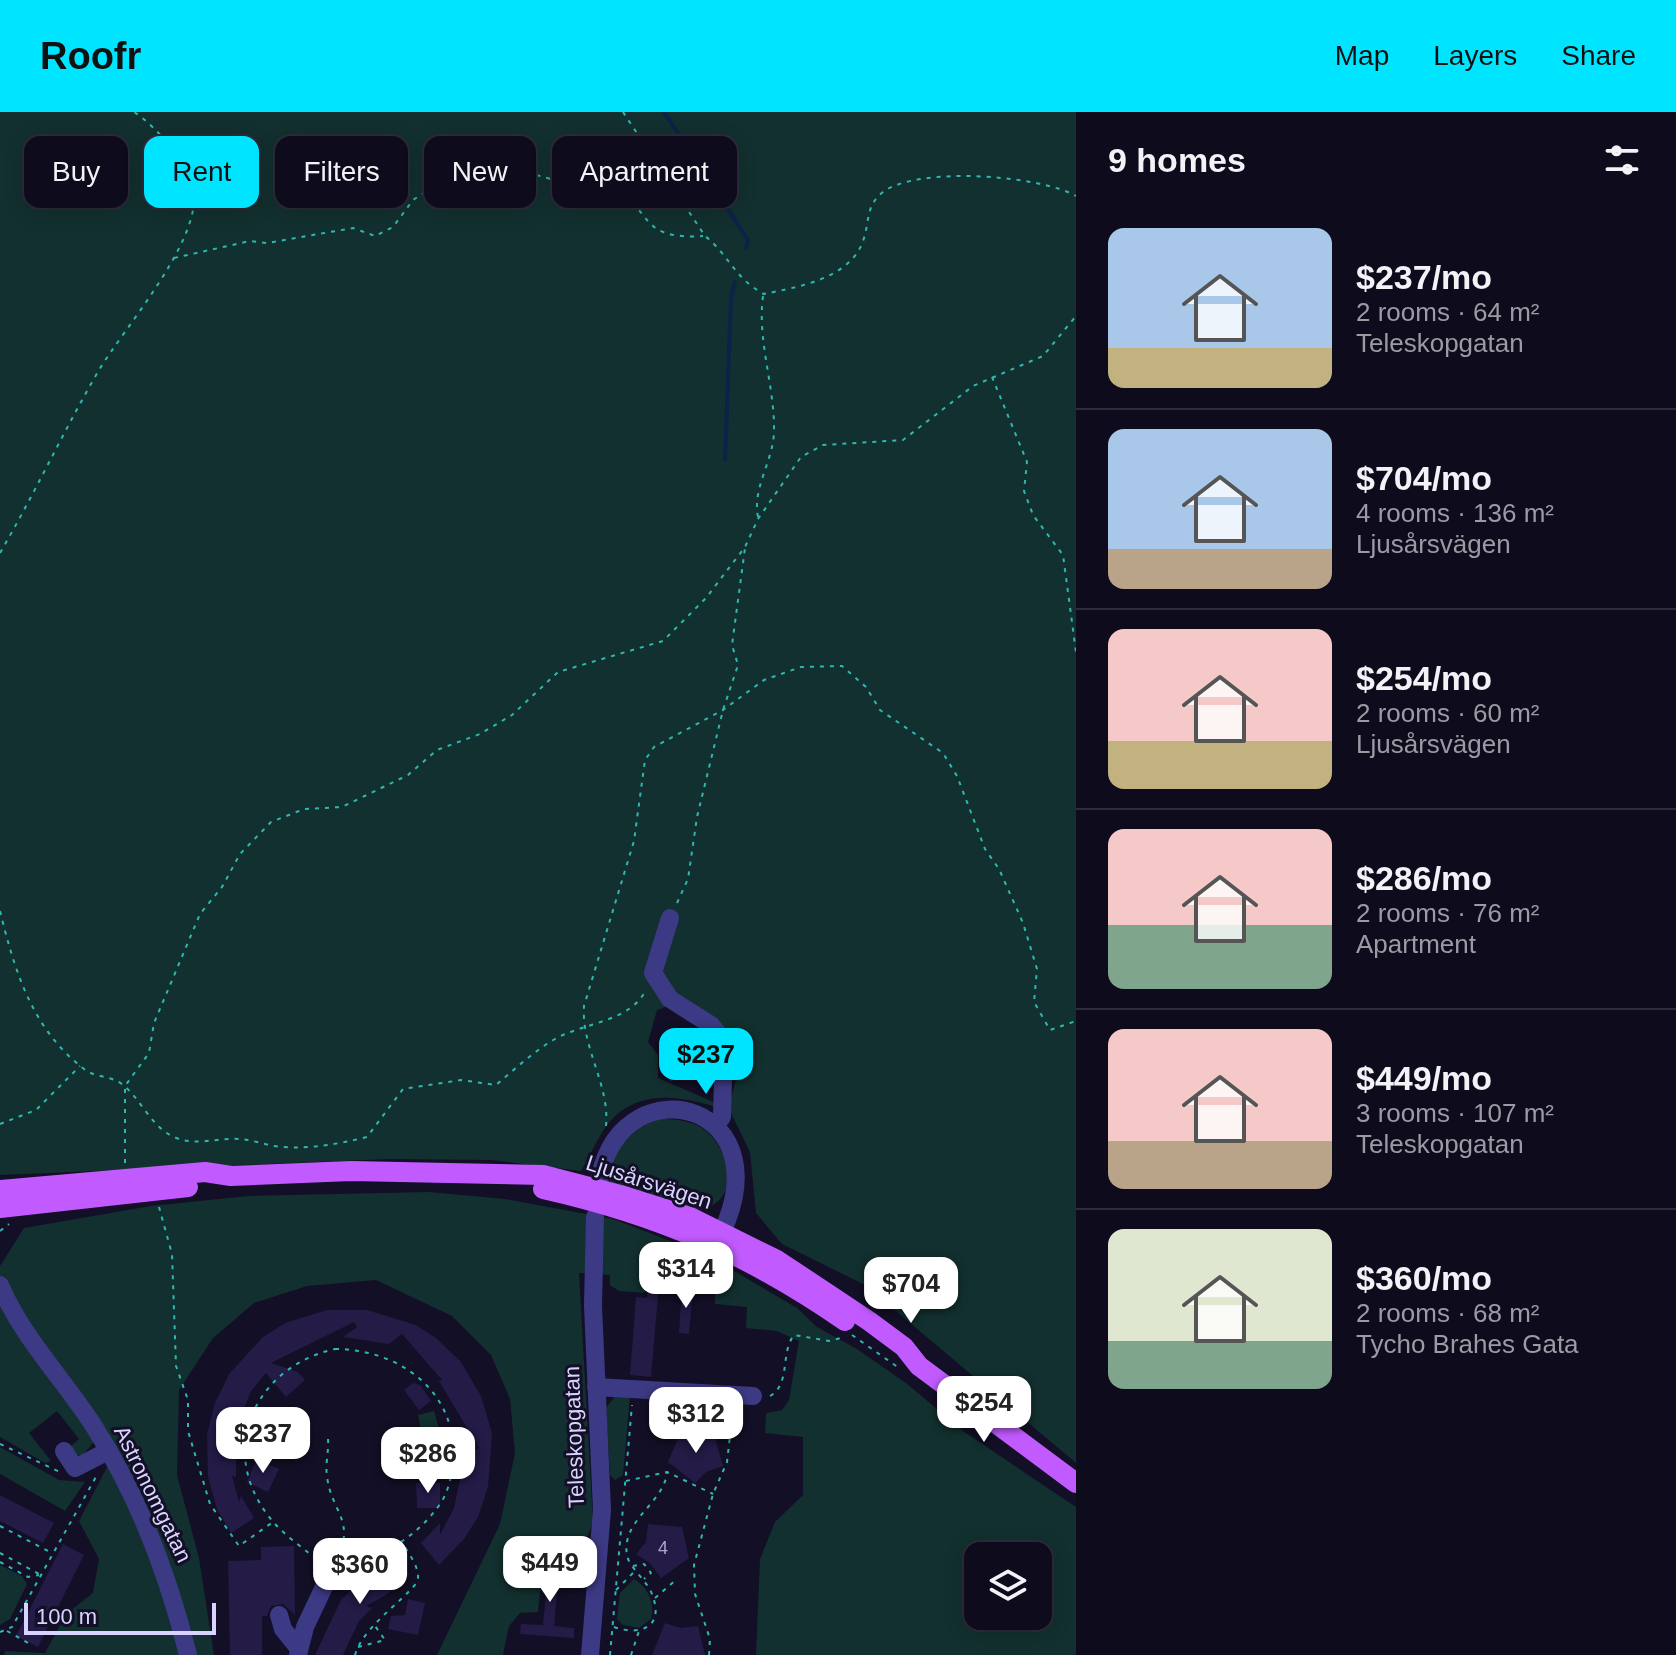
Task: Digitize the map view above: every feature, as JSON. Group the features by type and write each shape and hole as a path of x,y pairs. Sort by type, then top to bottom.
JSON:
{"main road":[{"name":"Ljusårsvägen","path":"0,1190 205,1172 231,1176 351,1171 514,1177 539,1188 719,1238 897,1357 1076,1483"},
{"name":"Ljusårsvägen","path":"8,1212 207,1184 231,1176"}],"street":[{"path":"670,918 653,973 670,999 711,1025 724,1041 722,1117 715,1125"},
{"path":"600,1176 607,1151 630,1123 661,1110 685,1111 715,1125 730,1144 737,1168 735,1203 719,1238"},
{"name":"Teleskopgatan","path":"590,1655 602,1510 596,1387 595,1217"},
{"name":"Astronomgatan","path":"0,1285 21,1330 101,1456 167,1573 188,1655"},
{"path":"596,1387 744,1396"},
{"path":"64,1451 75,1468 101,1456"},
{"path":"299,1652 305,1627 331,1572"},
{"path":"279,1615 283,1629 299,1652"}],"path":[{"path":"0,553 99,370 174,258 190,220 194,194 186,173 159,132 134,112"},
{"path":"623,112 705,236 717,246 744,284 764,294 810,284 850,261 863,242 871,204 885,191 904,182 970,176 1005,178 1049,185 1076,196"},
{"path":"174,258 250,241 267,243 353,228 375,236 393,227 413,200 436,185 514,169 625,199 634,203 654,228 677,236 705,236"},
{"path":"758,519 755,503 774,437 773,400 762,335 764,294"},
{"path":"125,1165 125,1086 149,1053 154,1023 200,914 240,854 271,822 304,809 342,807 408,775 437,750 480,734 512,715 558,672 663,641 706,598 745,547 758,519 801,457 823,445 903,440 991,376 1043,356 1076,316"},
{"path":"991,376 1027,462 1024,491 1033,515 1063,555 1076,652"},
{"path":"670,918 688,879 697,817 723,710 738,665 732,645 745,547"},
{"path":"607,1151 607,1114 583,1025 584,1006 634,841 645,760 654,747 723,710 764,680 801,667 842,666 866,687 880,710 943,753 957,776 985,849 999,869 1023,923 1037,969 1034,1002 1039,1016 1050,1030 1076,1021"},
{"path":"0,911 31,1006 61,1051 80,1066 125,1086 134,1101 172,1137 193,1143 239,1138 279,1147 319,1148 367,1137 403,1089 461,1080 496,1085 554,1039 583,1025 619,1015 643,997 653,973"},
{"path":"0,931 6,933"},
{"path":"0,1124 36,1110 80,1066"},
{"path":"156,1198 172,1254 176,1366 188,1400 188,1431 210,1504 239,1546 273,1522"},
{"path":"0,1231 8,1212"},
{"path":"709,1655 710,1639 693,1577 696,1549 713,1494 727,1462 744,1396 769,1396 779,1389 787,1346 794,1335 800,1334 837,1341 847,1332 912,1369"},
{"path":"335,1349 357,1349 397,1360 413,1370 439,1401 452,1433 452,1469 444,1498 402,1543 367,1561 331,1572 273,1522 252,1490 244,1458 255,1406 273,1382 300,1360 335,1349"},
{"path":"610,1655 633,1389"},
{"path":"328,1439 326,1472 329,1487 343,1514 345,1532 344,1546 331,1572"},
{"path":"0,1444 49,1470 60,1472 75,1468"},
{"path":"2,1631 12,1627 96,1478 101,1456"},
{"path":"624,1482 651,1473 667,1472 713,1494"},
{"path":"613,1626 639,1631 651,1627 656,1619 654,1598 627,1558 628,1538 661,1489 667,1472"},
{"path":"0,1526 52,1553"},
{"path":"355,1655 373,1623 391,1605 413,1592 418,1583 417,1569 402,1543"},
{"path":"0,1553 40,1574"},
{"path":"618,1558 627,1558"},
{"path":"0,1562 28,1577 40,1574"},
{"path":"633,1566 644,1564 651,1573 643,1580"},
{"path":"616,1591 636,1571"},
{"path":"654,1598 677,1579"},
{"path":"357,1647 385,1640 373,1623"},
{"path":"2,1631 30,1644"},
{"path":"631,1655 639,1631"}],"green space":[{"path":"0,112 1076,112 1076,1463 865,1285 782,1244 756,1213 750,1152 730,1111 670,1098 640,1101 608,1123 581,1171 492,1160 389,1159 0,1175","holes":["671,1005 724,1028 742,1051 732,1096 716,1103 658,1078 658,1055 648,1042 657,1010"]},
{"path":"659,1119 681,1120 697,1125 720,1148 728,1174 727,1186 722,1197 712,1205 698,1210 607,1181 624,1142 639,1129"},
{"path":"429,1192 505,1199 613,1219 707,1255 797,1308 817,1327 857,1349 906,1383 963,1431 1076,1507 1076,1655 756,1655 760,1559 775,1522 803,1495 803,1437 765,1433 766,1413 782,1410 789,1400 799,1341 777,1331 746,1328 747,1307 715,1304 715,1286 687,1283 683,1269 668,1262 648,1267 645,1293 619,1291 610,1285 610,1275 579,1273 593,1521 585,1544 545,1544 538,1612 520,1613 509,1626 503,1655 437,1655 500,1524 515,1453 510,1399 491,1355 452,1316 376,1280 307,1286 254,1303 213,1338 179,1390 177,1475 199,1558 214,1655 4,1655 5,1651 45,1653 66,1614 93,1593 99,1559 79,1521 116,1450 106,1428 82,1456 74,1454 70,1447 79,1439 57,1411 29,1433 51,1461 45,1463 0,1437 0,1266 24,1228 151,1206 248,1196"},
{"path":"616,1395 630,1396 623,1475 615,1480 610,1475 606,1408"},
{"path":"434,1411 444,1446 425,1449 418,1415"},
{"path":"0,1447 59,1480 85,1482 65,1511 0,1474"},
{"path":"0,1565 22,1576 27,1584 10,1619 0,1625"},
{"path":"634,1579 647,1591 652,1607 651,1619 639,1628 623,1625 617,1619 620,1593"}],"building":[{"path":"649,1272 660,1273 651,1377 630,1375 636,1297 647,1298"},
{"path":"682,1286 693,1287 689,1334 679,1333"},
{"path":"327,1310 367,1310 416,1325 436,1338 461,1362 481,1396 492,1433 488,1487 478,1517 464,1539 439,1565 421,1543 440,1523 440,1535 454,1508 465,1456 479,1448 439,1381 442,1380 402,1334 389,1344 343,1337 357,1327 354,1322 271,1363 298,1372 305,1380 286,1397 266,1373 251,1391 237,1426 236,1477 232,1476 239,1502 241,1496 254,1518 231,1533 217,1509 208,1477 207,1434 215,1403 229,1374 263,1337 285,1323"},
{"path":"413,1383 420,1385 431,1401 419,1410 404,1390"},
{"path":"681,1432 714,1435 723,1466 706,1472 695,1483 668,1462"},
{"path":"257,1459 279,1469 268,1492 247,1482"},
{"path":"416,1483 440,1483 440,1508 417,1508"},
{"path":"0,1495 54,1523 43,1543 0,1521"},
{"path":"648,1524 682,1527 689,1558 661,1578 650,1563 636,1554 646,1542"},
{"path":"63,1544 84,1555 38,1647 16,1636"},
{"path":"294,1546 295,1615 283,1604 271,1606 267,1616 262,1616 262,1655 230,1655 228,1561 261,1560 261,1547"},
{"path":"550,1548 561,1549 554,1626 574,1628 574,1638 520,1634 521,1624 543,1625"},
{"path":"402,1556 409,1575 386,1595 366,1606 372,1608 359,1621 343,1655 315,1655 341,1600 365,1576"},
{"path":"408,1599 425,1603 418,1635 388,1629 391,1616 405,1615"},
{"path":"665,1623 681,1628 698,1626 705,1655 652,1655"}],"waterway":[{"path":"664,112 748,240 746,248"},
{"path":"725,460 731,298 735,282"}]}
